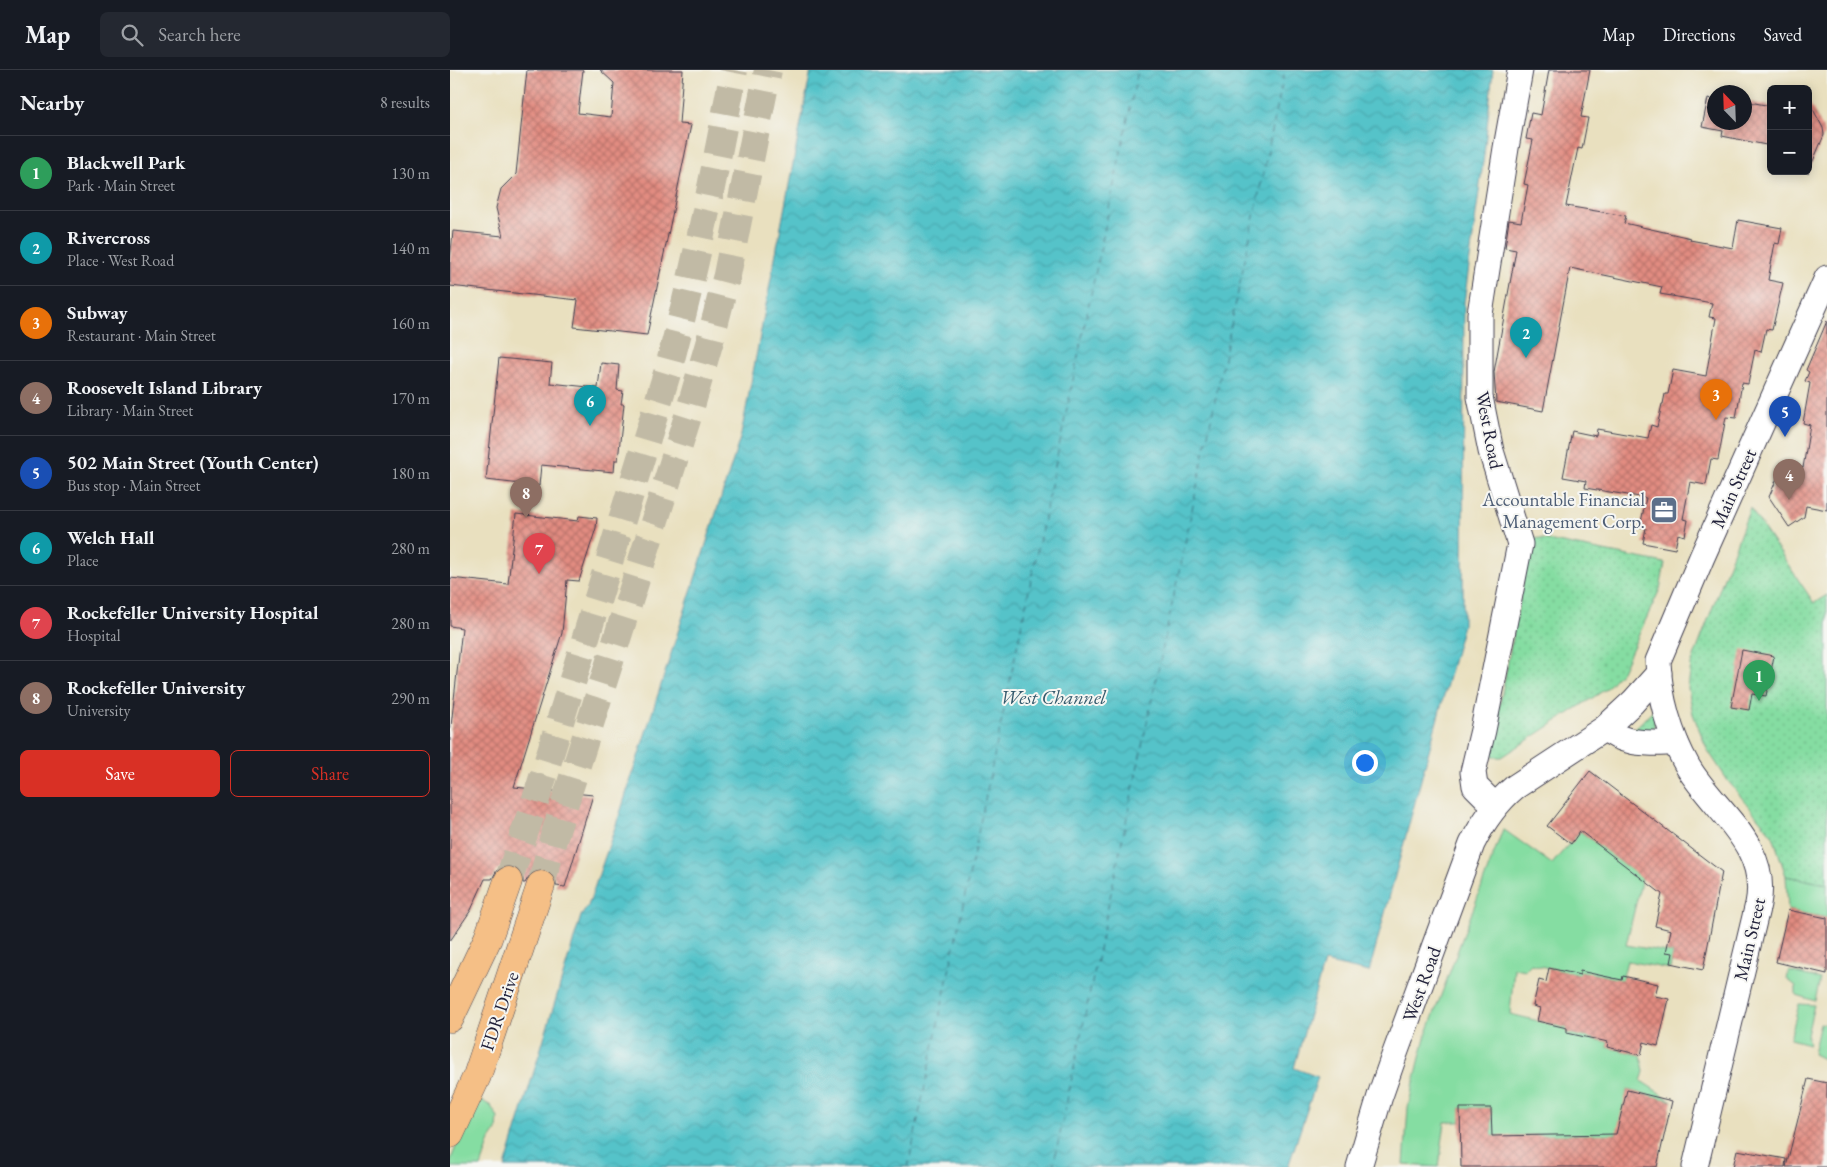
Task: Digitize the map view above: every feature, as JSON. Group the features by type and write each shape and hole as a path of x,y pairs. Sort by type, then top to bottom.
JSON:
{"highway":[{"name":"FDR Drive","path":"450,1018 488,938 508,881"},
{"name":"FDR Drive","path":"450,1134 477,1076 541,885"},
{"path":"450,980 488,938"},
{"path":"450,1094 461,1069 499,1008"}],"street":[{"name":"West Road","path":"1495,806 1475,786 1473,772 1520,544 1491,451 1480,397 1480,314 1520,70"},
{"name":"Main Street","path":"1695,1167 1758,904 1760,878 1744,837 1697,781 1676,743 1666,708 1658,661 1827,278"},
{"path":"1659,673 1633,702 1605,728 1621,740 1641,743 1676,743"},
{"name":"West Road","path":"1359,1167 1385,1080 1472,844 1482,825 1495,806 1515,787 1605,728"}],"green space":[{"path":"1750,508 1814,603 1827,595 1827,884 1786,876 1773,836 1728,781 1707,749 1693,714 1688,688 1691,665"},
{"path":"1532,537 1665,563 1660,589 1622,671 1606,689 1502,757 1493,757 1491,750"},
{"path":"1653,711 1655,722 1650,733 1630,733"},
{"path":"1503,829 1552,864 1580,831 1642,878 1626,945 1673,953 1670,969 1627,961 1622,980 1581,971 1580,975 1531,964 1525,970 1514,968 1510,1014 1567,1028 1567,1033 1608,1042 1607,1047 1641,1055 1644,1072 1641,1081 1672,1101 1627,1090 1622,1134 1492,1136 1491,1108 1461,1108 1461,1122 1445,1122 1439,1167 1404,1165 1408,1107 1424,1041"},
{"path":"1786,876 1827,884 1827,918 1788,910"},
{"path":"1789,971 1820,979 1815,1001 1796,995 1796,986 1787,979"},
{"path":"1799,1004 1814,1005 1807,1035 1809,1044 1790,1039"},
{"path":"1820,1023 1827,1024 1827,1061 1813,1054"},
{"path":"481,1100 491,1106 498,1118 497,1130 490,1140 481,1167 450,1167 458,1143"}],"water":[{"name":"West Channel","path":"811,70 1493,70 1484,155 1464,303 1463,625 1369,972 1324,962 1294,1068 1318,1077 1288,1167 505,1167 581,916 588,906 621,810 741,435"}],"building":[{"path":"527,70 583,70 578,113 611,117 614,83 600,70 683,70 679,124 691,125 647,335 574,327 578,300 450,286 453,231 503,236 496,208 501,189 516,174"},
{"path":"1549,70 1590,70 1581,117 1588,118 1582,149 1578,148 1566,206 1626,216 1624,223 1691,238 1690,240 1733,248 1738,220 1782,228 1779,244 1775,243 1768,280 1783,283 1772,330 1766,329 1761,352 1755,350 1748,384 1742,383 1736,418 1726,417 1718,460 1711,459 1706,485 1690,482 1683,519 1688,520 1685,536 1678,534 1675,549 1643,543 1646,528 1640,527 1646,498 1585,488 1586,481 1563,477 1572,431 1596,436 1597,429 1648,438 1651,425 1657,427 1665,394 1668,394 1673,370 1706,376 1716,318 1709,317 1712,303 1660,294 1662,287 1570,268 1543,411 1496,402 1494,372 1516,250 1505,248 1509,220 1521,222 1528,185 1524,184 1533,140 1526,139 1531,113 1541,115"},
{"path":"1752,102 1767,105 1767,145 1722,136 1723,131 1718,130 1752,130"},
{"path":"1707,103 1707,128 1702,127"},
{"path":"1812,107 1823,128 1824,135 1812,164"},
{"path":"1827,321 1827,510 1806,506 1804,517 1789,527 1769,497 1783,464 1803,468 1810,425 1803,423 1810,383 1805,381 1809,372 1806,370"},
{"path":"499,358 552,363 550,383 598,388 601,363 619,365 617,390 623,391 621,404 624,404 618,460 615,460 614,472 541,465 539,486 486,480"},
{"path":"516,514 578,521 579,516 597,518 596,528 579,581 567,580 562,633 514,787 593,795 565,887 556,886 553,875 545,870 531,873 525,883 523,883 519,870 513,866 505,866 497,870 492,879 485,879 471,910 450,941 450,735 462,628 450,626 450,578 508,584"},
{"path":"1742,650 1774,656 1766,696 1752,694 1749,710 1731,707"},
{"path":"1590,771 1722,872 1703,970 1671,963 1673,953 1666,952 1671,930 1655,926 1662,894 1580,831 1571,844 1547,826"},
{"path":"1788,910 1827,918 1827,974 1776,962"},
{"path":"1549,968 1580,975 1580,971 1622,980 1623,976 1658,984 1655,996 1669,999 1658,1046 1644,1042 1641,1055 1607,1047 1608,1042 1567,1033 1567,1028 1537,1021 1540,1008 1533,1006 1539,980 1546,982"},
{"path":"1808,1079 1827,1083 1827,1167 1786,1167"},
{"path":"1627,1090 1672,1101 1657,1167 1461,1167 1460,1108 1491,1108 1492,1136 1616,1134"},
{"path":"1737,1150 1786,1159 1785,1167 1733,1167"}],"ferry route":[{"path":"908,1167 1138,70"},
{"path":"1053,1167 1285,70"}],"tunnel":[{"path":"508,881 539,790 668,370 704,221 734,70"},
{"path":"541,885 553,840 689,413 711,337 727,275 768,70"}],"place":[{"name":"Rivercross","path":"1526,358"},
{"name":"Subway","path":"1716,420"},
{"name":"Welch Hall","path":"590,426"},
{"name":"502 Main Street (Youth Center)","path":"1785,437"},
{"name":"Roosevelt Island Library","path":"1789,500"},
{"name":"Accountable Financial Management Corp.","path":"1664,510"},
{"name":"Rockefeller University","path":"526,518"},
{"name":"Rockefeller University Hospital","path":"539,574"},
{"name":"Blackwell Park","path":"1759,701"}]}
